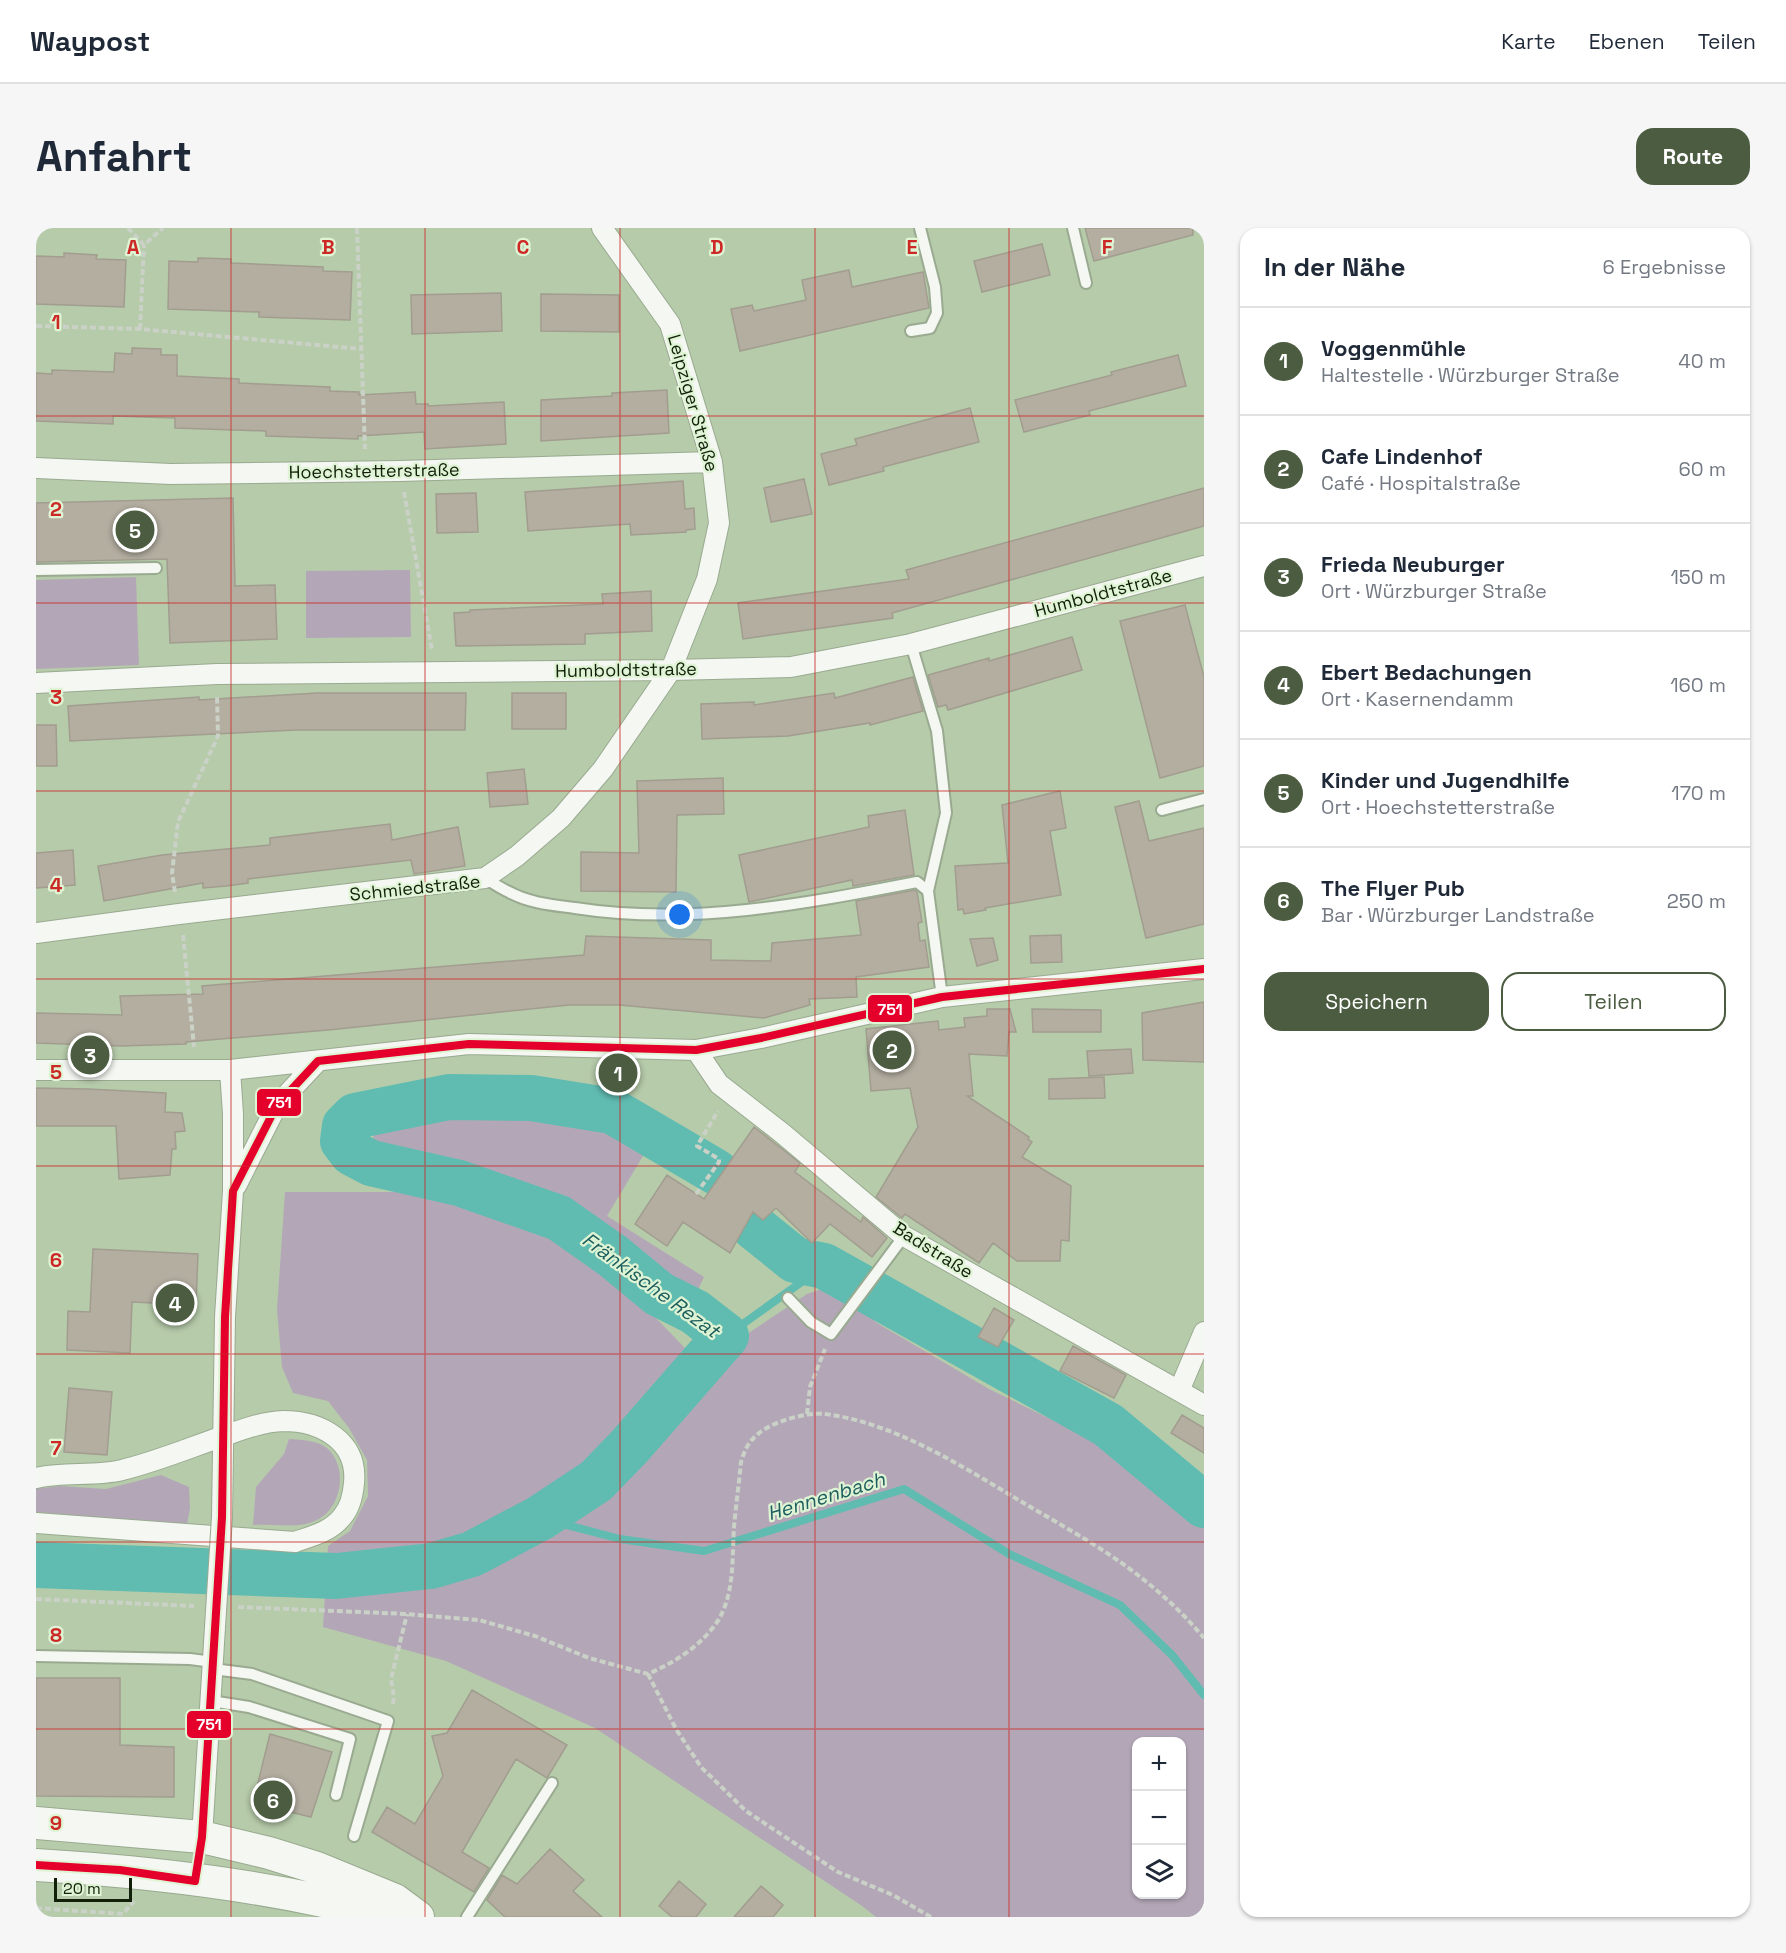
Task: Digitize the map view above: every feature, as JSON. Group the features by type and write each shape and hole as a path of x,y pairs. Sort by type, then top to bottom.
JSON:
{"main road":[{"path":"36,1823 202,1837 269,1853 317,1868 395,1900 418,1917"},
{"path":"195,1881 202,1837"},
{"path":"36,1865 120,1870 195,1881 339,1903 390,1917"}],"street":[{"name":"Leipziger Straße","path":"485,878 517,856 561,818 603,769 671,670 707,579 719,522 712,462 670,324 602,228"},
{"name":"Hoechstetterstraße","path":"36,468 171,474 400,471 712,462"},
{"name":"Humboldtstraße","path":"36,683 217,674 791,667 911,644 1204,566"},
{"name":"Schmiedstraße","path":"36,933 485,878"},
{"path":"36,1070 230,1070 470,1044 696,1050 942,998 1204,969"},
{"name":"Badstraße","path":"696,1050 719,1084 782,1133 904,1236 1204,1405"},
{"path":"233,1191 277,1105 318,1060"},
{"path":"202,1837 222,1517 225,1317 233,1191 233,1114 230,1070"},
{"path":"1179,1391 1204,1332"},
{"path":"36,1478 47,1475 121,1470 246,1427 282,1421 309,1423 329,1432 345,1446 356,1471 353,1496 343,1517 323,1532 295,1542 36,1523"}],"lane":[{"path":"911,331 930,328 937,313 935,287 920,228"},
{"path":"1072,228 1086,283"},
{"path":"36,570 156,568"},
{"path":"911,644 937,731 946,813 928,891 942,998"},
{"path":"1162,810 1204,799"},
{"name":"Schmiedstraße","path":"485,878 510,893 537,903 613,914 719,914 766,909 917,882 928,891"},
{"path":"788,1298 811,1322 831,1334 904,1236"},
{"path":"36,1656 190,1659 252,1674 388,1721 354,1836"},
{"path":"211,1701 249,1707 350,1739 336,1795"},
{"path":"467,1917 552,1783"}],"path":[{"path":"129,228 144,245 140,329"},
{"path":"144,245 163,228"},
{"path":"357,228 366,471"},
{"path":"36,326 140,329 361,349"},
{"path":"400,471 435,671"},
{"path":"179,914 172,873 178,822 218,736 217,674"},
{"path":"186,950 195,1071"},
{"path":"696,1194 719,1162 719,1159 697,1146 730,1092"},
{"path":"807,1414 810,1387 831,1334"},
{"path":"241,1608 408,1614 479,1620 535,1636 589,1658 648,1674 670,1664 695,1646 715,1625 725,1605 730,1582 741,1462 746,1448 758,1433 784,1421 807,1414 824,1414 877,1426 939,1454 1059,1524 1126,1567 1178,1608 1204,1638"},
{"path":"36,1599 175,1605"},
{"path":"388,1721 394,1697 391,1679 408,1614"},
{"path":"648,1674 676,1729 700,1767 746,1811 838,1872 893,1896 931,1917"},
{"path":"36,1908 123,1914 136,1899"}],"shaded area":[{"path":"410,570 411,637 306,638 306,571"},
{"path":"136,577 139,665 36,669 36,580"},
{"path":"441,1108 609,1124 649,1146 607,1216 704,1277 693,1300 580,1217 542,1193 383,1152 372,1141 377,1127 391,1125"},
{"path":"285,1192 414,1192 548,1229 601,1261 708,1372 732,1344 807,1294 834,1285 877,1323 989,1389 1100,1443 1204,1527 1204,1917 876,1917 595,1728 446,1661 323,1627 328,1546 350,1531 368,1496 367,1460 349,1428 328,1401 293,1393 282,1367 277,1310"},
{"path":"289,1439 315,1442 328,1449 338,1466 340,1477 337,1497 325,1514 310,1523 253,1525 256,1487 284,1454"},
{"path":"161,1475 189,1487 190,1508 187,1525 36,1512 36,1489 60,1486 106,1489"}],"building":[{"path":"1085,228 1193,228 1193,235 1094,261"},
{"path":"1042,244 1050,275 982,292 974,261"},
{"path":"64,253 97,255 96,259 126,260 124,307 36,304 36,256 64,257"},
{"path":"198,258 231,259 231,263 323,267 323,271 352,272 350,320 259,317 259,312 168,309 169,261 198,262"},
{"path":"849,270 852,287 923,272 929,308 740,351 731,309 752,305 754,311 806,300 802,280"},
{"path":"501,293 502,331 412,334 411,295"},
{"path":"541,294 619,295 619,332 541,331"},
{"path":"132,348 161,349 161,355 177,355 177,376 239,379 239,383 330,387 330,391 359,392 359,395 415,392 416,404 428,404 428,406 504,402 506,444 425,449 424,432 358,436 358,439 266,436 266,431 175,428 175,418 113,416 113,424 36,421 36,373 52,374 52,370 114,372 115,353 132,354"},
{"path":"1178,355 1186,386 1089,411 1090,415 1024,432 1015,400"},
{"path":"667,390 669,433 541,441 541,400"},
{"path":"970,408 979,442 883,467 884,471 829,485 821,454 857,445 855,439"},
{"path":"804,479 812,514 771,522 764,488"},
{"path":"683,481 685,509 694,508 695,529 686,530 686,532 631,535 630,524 528,531 525,492"},
{"path":"1204,488 1204,526 892,613 893,618 743,639 738,603 909,579 906,570"},
{"path":"476,493 478,532 437,533 436,494"},
{"path":"233,498 235,586 275,585 277,639 170,643 167,559 36,562 36,503"},
{"path":"651,591 652,631 585,634 585,644 456,646 454,613 470,612 470,610 603,604 602,594"},
{"path":"1185,605 1204,677 1204,766 1160,778 1120,621"},
{"path":"1072,637 1082,670 948,710 946,705 938,707 928,675 989,658 989,661"},
{"path":"913,677 923,711 870,725 870,723 788,736 702,739 701,704 754,702 754,705 834,693 835,698"},
{"path":"317,693 466,693 465,730 297,730 70,741 68,706 199,697 199,700"},
{"path":"512,693 566,693 566,729 512,729"},
{"path":"36,725 56,725 57,766 36,766"},
{"path":"524,769 528,804 490,807 487,773"},
{"path":"723,778 724,814 677,815 676,892 581,891 581,852 639,853 637,781"},
{"path":"1060,791 1066,828 1050,831 1061,895 985,908 986,910 964,914 963,909 958,910 955,866 1008,863 1002,805"},
{"path":"1139,801 1149,841 1204,828 1204,924 1146,938 1115,807"},
{"path":"905,810 914,875 853,886 852,880 749,902 739,855 869,827 868,816"},
{"path":"390,824 392,840 458,827 465,866 414,874 411,860 248,879 248,883 226,886 203,888 203,883 104,901 98,866 162,855 270,845 270,838"},
{"path":"73,850 75,885 36,888 36,853"},
{"path":"915,890 922,922 918,923 920,941 925,940 929,967 856,977 857,997 809,999 810,1005 764,1018 619,1005 569,1005 186,1042 186,1044 121,1046 36,1043 36,1013 122,1015 120,996 203,994 202,986 584,955 586,936 711,940 711,960 771,961 772,943 861,935 856,901"},
{"path":"1061,935 1062,962 1031,963 1030,936"},
{"path":"993,938 998,960 977,966 970,939"},
{"path":"1204,1002 1204,1062 1143,1060 1142,1013"},
{"path":"987,1009 1010,1009 1016,1032 1009,1032 1007,1056 969,1054 973,1096 967,1096 1029,1137 1028,1139 1032,1142 1022,1157 1071,1186 1069,1241 1061,1240 1060,1261 1017,1261 993,1243 979,1263 905,1214 902,1218 876,1197 918,1127 910,1088 871,1091 866,1029 938,1021 939,1030 965,1027 964,1018 987,1016"},
{"path":"1032,1009 1101,1010 1101,1032 1033,1032"},
{"path":"1131,1049 1133,1073 1089,1076 1087,1051"},
{"path":"1104,1077 1105,1098 1049,1099 1049,1079"},
{"path":"36,1088 166,1093 165,1112 182,1113 185,1131 175,1132 176,1149 172,1149 170,1175 119,1179 116,1126 36,1126"},
{"path":"754,1127 800,1163 795,1172 861,1222 863,1217 887,1238 872,1257 830,1224 812,1243 776,1208 763,1220 753,1212 730,1253 683,1222 667,1246 635,1224 667,1175 704,1199"},
{"path":"93,1249 198,1254 196,1305 132,1302 130,1353 67,1350 68,1311 90,1312"},
{"path":"994,1308 1014,1320 998,1347 978,1337"},
{"path":"1073,1346 1126,1375 1114,1398 1060,1371"},
{"path":"69,1388 112,1392 107,1455 64,1452"},
{"path":"1182,1415 1204,1428 1204,1453 1171,1433"},
{"path":"36,1678 120,1678 120,1745 174,1747 174,1797 36,1796"},
{"path":"472,1690 567,1745 547,1778 516,1759 462,1852 489,1868 474,1892 372,1832 387,1807 415,1824 443,1776 432,1736 447,1733"},
{"path":"270,1734 332,1752 311,1817 253,1803"},
{"path":"550,1849 584,1880 573,1891 602,1917 505,1917 487,1900 502,1875 517,1884"},
{"path":"679,1881 706,1904 696,1917 672,1917 659,1906"},
{"path":"761,1886 783,1905 773,1917 734,1917"}],"waterway":[{"name":"Fränkische Rezat","path":"36,1565 336,1576 431,1566 472,1554 540,1518 596,1481 629,1447 726,1336 695,1312 659,1294 613,1256 559,1218 459,1183 371,1163 352,1153 343,1141 345,1126 355,1116 449,1097 531,1098 612,1111 716,1172"},
{"name":"Fränkische Rezat","path":"754,1227 795,1260 824,1266 1108,1425 1204,1505"},
{"path":"726,1336 824,1266"},
{"name":"Hennenbach","path":"540,1518 620,1539 704,1551 904,1489 1009,1554 1120,1605 1173,1656 1204,1695"}],"transit line":[{"name":"751","path":"36,1865 120,1870 195,1881 202,1837 222,1517 225,1317 233,1191 277,1105 318,1061 469,1044 696,1050 761,1038 942,997 1204,969"}],"place":[{"name":"Kinder und Jugendhilfe","path":"135,530"},
{"name":"Cafe Lindenhof","path":"892,1050"},
{"name":"Frieda Neuburger","path":"90,1055"},
{"name":"Voggenmühle","path":"618,1073"},
{"name":"Ebert Bedachungen","path":"175,1303"},
{"name":"The Flyer Pub","path":"273,1800"}]}
